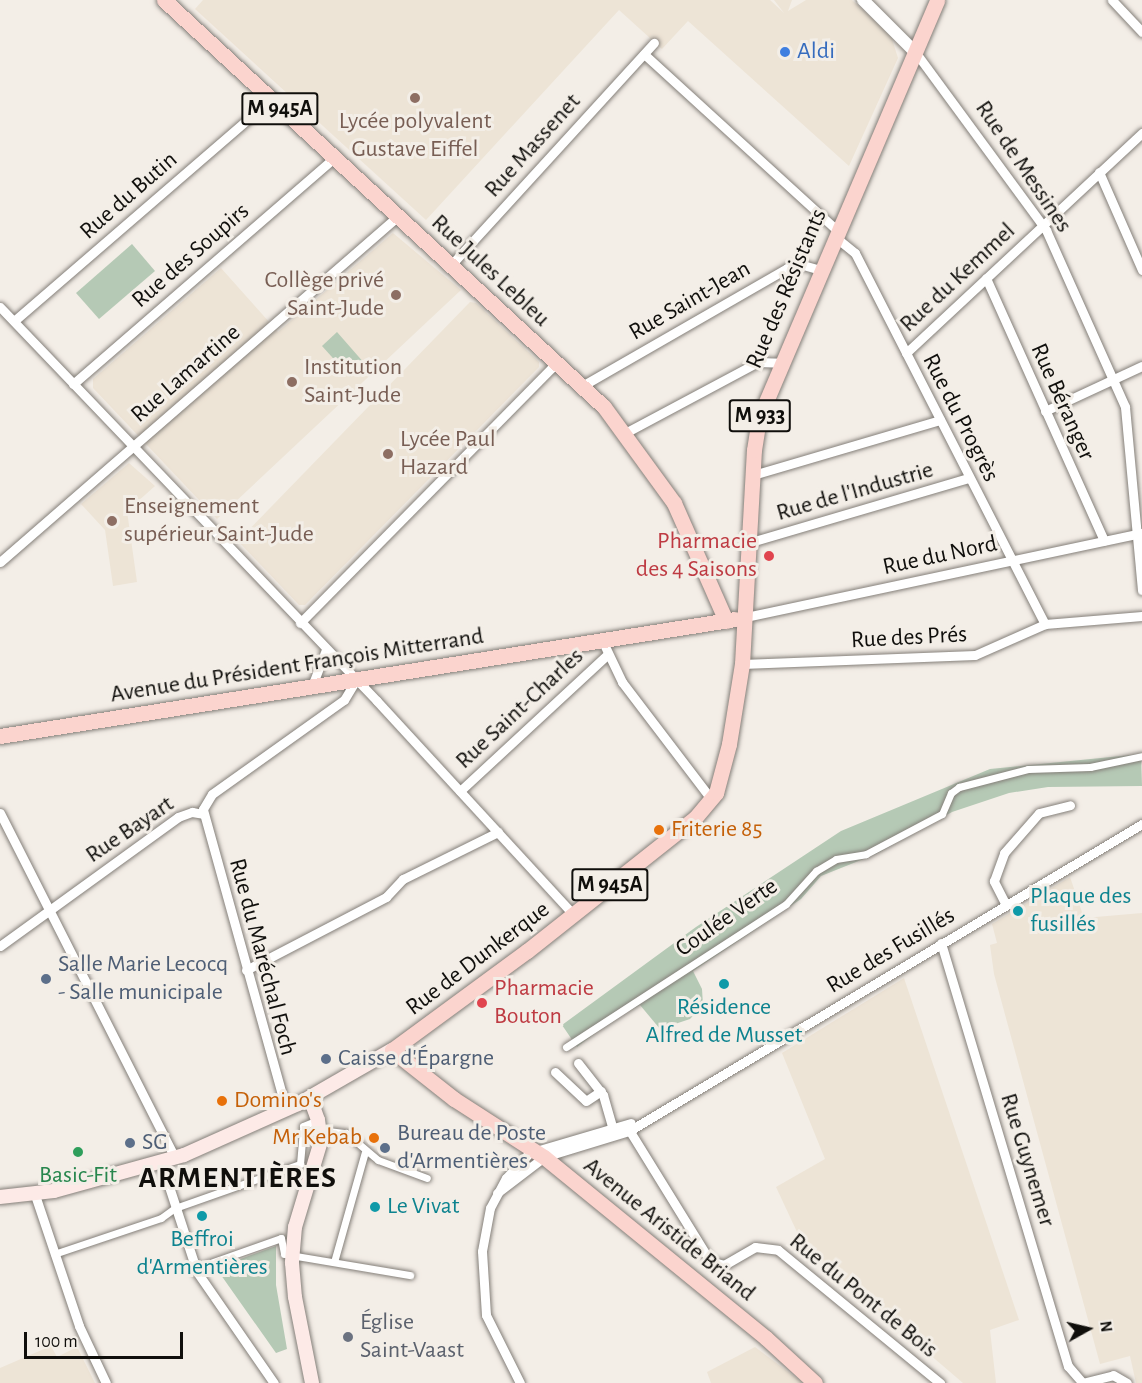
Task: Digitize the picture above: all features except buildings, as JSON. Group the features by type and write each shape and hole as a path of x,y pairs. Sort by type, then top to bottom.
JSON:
{"main road":[{"name":"Rue Jules Lebleu","path":"164,0 557,362 625,433 684,522 726,621"},
{"name":"Rue des Résistants","path":"913,49 929,0"},
{"name":"Rue des Résistants","path":"746,617 757,425 913,49 938,0"},
{"name":"Avenue du Président François Mitterrand","path":"0,736 746,617"},
{"name":"Rue de Dunkerque","path":"0,1197 35,1195 175,1158 310,1098 392,1050 573,914 712,800 723,775 742,664 746,617"},
{"name":"Avenue Aristide Briand","path":"392,1050 491,1124 539,1154 766,1338 828,1383"},
{"path":"310,1098 319,1125 320,1146 295,1227 292,1255 294,1297 312,1383"},
{"name":"Avenue Aristide Briand","path":"766,1338 815,1383"}],"street":[{"path":"863,0 913,49"},
{"path":"1112,0 1142,32"},
{"name":"Rue Massenet","path":"451,265 654,43"},
{"name":"Rue de Messines","path":"913,49 1043,224 1113,379 1127,416 1140,533 1142,590"},
{"path":"644,54 836,233"},
{"name":"Rue du Butin","path":"14,321 270,100"},
{"name":"Rue du Kemmel","path":"906,353 1142,133"},
{"name":"Rue des Soupirs","path":"73,384 334,158"},
{"path":"1099,172 1142,270"},
{"name":"Rue Lamartine","path":"0,562 398,216"},
{"name":"Rue du Progrès","path":"836,233 853,249 1045,624"},
{"name":"Rue Saint-Jean","path":"582,386 787,268 803,265 820,270"},
{"name":"Rue Béranger","path":"986,278 1104,541"},
{"path":"0,307 377,701 573,914"},
{"path":"300,622 557,362"},
{"path":"625,433 758,362 781,363"},
{"path":"1045,411 1142,366"},
{"path":"753,476 940,420"},
{"name":"Rue de l'Industrie","path":"751,542 969,478"},
{"name":"Rue du Nord","path":"746,617 1140,533"},
{"name":"Rue des Prés","path":"742,664 975,655 1045,624 1142,616"},
{"path":"602,640 607,656 627,689 712,800"},
{"path":"312,686 326,650"},
{"name":"Rue Saint-Charles","path":"460,791 607,656"},
{"name":"Rue Bayart","path":"0,946 178,817 192,812 203,814 209,798 344,700 356,680"},
{"name":"Coulée Verte","path":"566,1047 786,904 816,871 836,859 866,854 942,814 951,794 959,787 1028,769 1090,767 1142,756"},
{"path":"1006,905 994,881 1004,853 1039,813 1070,805"},
{"path":"0,813 175,1158"},
{"name":"Rue du Maréchal Foch","path":"203,814 286,1109"},
{"name":"Rue des Fusillés","path":"539,1154 614,1133 660,1111 1142,824"},
{"path":"246,970 386,897 413,873 498,832"},
{"name":"Rue Guynemer","path":"941,943 1068,1366 1082,1383"},
{"path":"578,1063 601,1091 614,1133"},
{"path":"555,1072 590,1104 601,1091"},
{"path":"54,1254 161,1218 175,1208 300,1164 303,1126 319,1125 345,1133 365,1152 427,1178"},
{"name":"Rue du Pont de Bois","path":"627,1128 710,1261 724,1265 754,1247 778,1250 940,1383"},
{"path":"334,1262 365,1152"},
{"path":"520,1383 488,1325 482,1251 488,1212 497,1193 539,1154"},
{"path":"160,1162 196,1268 274,1383"},
{"path":"35,1195 83,1336 106,1383"},
{"path":"196,1268 281,1238 284,1254 411,1275"},
{"path":"1082,1383 1113,1375 1127,1383"}],"shaded area":[{"name":"Lycée polyvalent Gustave Eiffel","path":"203,0 770,0 784,13 774,0 792,0 788,11 806,0 852,0 891,36 898,58 849,166 688,21 662,49 619,10 426,220 195,9"},
{"name":"Institution Saint-Jude","path":"393,233 461,290 217,519 93,388 93,379 221,268 278,332"},
{"name":"Lycée Paul Hazard","path":"470,302 476,303 539,362 539,367 305,605 299,605 238,541"},
{"name":"Enseignement supérieur Saint-Jude","path":"129,463 155,486 127,511 137,582 113,586 105,530 81,504"},
{"path":"1070,877 1084,918 1142,913 1142,1383 1136,1383 1130,1356 1100,1364 994,974 990,945 997,943 992,924"},
{"path":"904,978 1019,1320 990,1330 996,1383 963,1383 804,1247 776,1187 825,1159 782,1053"},
{"path":"51,1346 57,1357 77,1347 95,1383 0,1383 0,1368"},
{"path":"755,1347 803,1383 711,1383 707,1372"}],"green space":[{"path":"132,244 155,271 99,319 76,293"},
{"path":"337,332 365,364 350,377 322,346"},
{"path":"1141,754 1142,786 1048,787 1009,793 952,812 876,854 821,876 801,899 693,971 702,989 703,1005 690,1019 660,1029 640,1005 611,1021 577,1047 562,1025 696,927 841,831 990,769"},
{"path":"276,1246 276,1285 287,1349 276,1353 216,1268"}],"place":[{"name":"Aldi","path":"785,52"},
{"name":"Lycée polyvalent Gustave Eiffel","path":"415,98"},
{"name":"Collège privé Saint-Jude","path":"396,295"},
{"name":"Institution Saint-Jude","path":"292,382"},
{"name":"Lycée Paul Hazard","path":"388,454"},
{"name":"Enseignement supérieur Saint-Jude","path":"112,521"},
{"name":"Pharmacie des 4 Saisons","path":"769,556"},
{"name":"Friterie 85","path":"659,830"},
{"name":"Plaque des fusillés","path":"1018,911"},
{"name":"Salle Marie Lecocq - Salle municipale","path":"46,979"},
{"name":"Résidence Alfred de Musset","path":"724,984"},
{"name":"Pharmacie Bouton","path":"482,1003"},
{"name":"Caisse d'Épargne","path":"326,1059"},
{"name":"Domino's","path":"222,1101"},
{"name":"Mr Kebab","path":"374,1138"},
{"name":"SG","path":"130,1143"},
{"name":"Bureau de Poste d'Armentières","path":"385,1148"},
{"name":"Basic-Fit","path":"78,1152"},
{"name":"Le Vivat","path":"375,1207"},
{"name":"Beffroi d'Armentières","path":"202,1216"},
{"name":"Église Saint-Vaast","path":"348,1337"}],"district":[{"name":"ARMENTIÈRES","path":"238,1178"}]}
